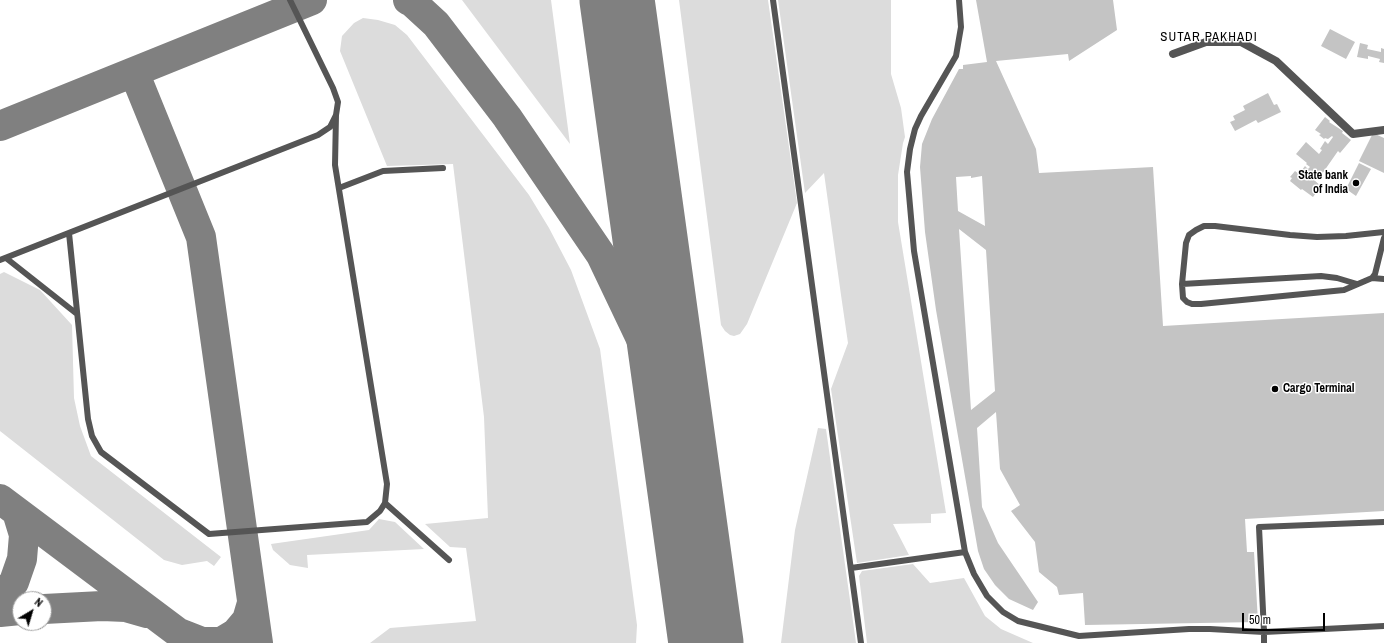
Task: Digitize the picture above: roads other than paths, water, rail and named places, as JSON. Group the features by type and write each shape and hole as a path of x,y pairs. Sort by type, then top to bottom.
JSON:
{"street":[{"path":"1173,54 1206,42 1241,42 1276,61 1353,134 1384,130"}],"lane":[{"path":"69,233 88,419 92,436 101,452 210,534 367,522 380,511 385,503 387,484 335,165 336,115 338,102 333,88 290,0"},
{"path":"773,0 861,643"},
{"path":"959,0 961,27 956,56 915,129 910,149 907,172 914,251 965,552 974,574 987,596 1003,612 1018,620 1080,636 1189,629 1264,632 1384,626"},
{"path":"3,259 318,135 330,127 336,115"},
{"path":"339,188 383,171 443,168"},
{"path":"1384,232 1317,237 1204,226 1189,235 1186,243 1182,284 1183,298 1192,304 1329,292 1344,290 1372,278 1384,279"},
{"path":"1372,278 1375,274 1384,238"},
{"path":"3,259 77,314"},
{"path":"1182,284 1321,276 1337,278 1357,284"},
{"path":"385,503 449,560"},
{"path":"1264,643 1258,528 1384,522"},
{"path":"851,568 965,552"}],"place":[{"name":"State bank of India","path":"1356,183"},
{"name":"Cargo Terminal","path":"1275,389"}],"district":[{"name":"SUTAR PAKHADI","path":"1209,38"}]}
